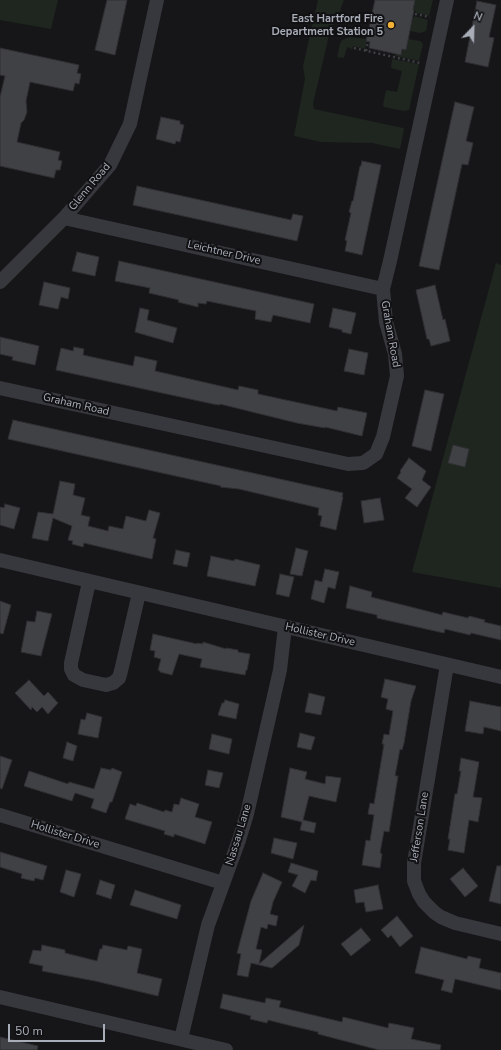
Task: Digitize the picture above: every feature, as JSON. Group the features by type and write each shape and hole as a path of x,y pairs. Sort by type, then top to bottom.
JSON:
{"street":[{"name":"Glenn Road","path":"0,282 64,218 110,165 130,124 157,0"},
{"name":"Graham Road","path":"0,388 348,464 363,463 376,454 383,437 397,376 395,354 386,322 383,289 447,0"},
{"name":"Leichtner Drive","path":"64,218 383,289"},
{"name":"Hollister Drive","path":"0,560 501,677"},
{"path":"89,582 71,663 71,669 74,675 83,680 106,685 113,683 119,678 139,593"},
{"name":"Nassau Lane","path":"181,1039 208,925 247,814 280,670 285,627"},
{"name":"Jefferson Lane","path":"447,665 414,862 414,881 424,902 441,917 454,923 501,934"},
{"name":"Hollister Drive","path":"0,815 223,883"},
{"path":"0,997 226,1050"}],"path":[{"path":"415,14 430,18"},
{"path":"366,51 368,41"},
{"path":"354,48 421,63"}],"shaded area":[{"path":"0,0 58,0 51,29 0,20"},
{"path":"318,0 344,0 330,31 313,104 314,109 403,128 400,149 372,143 321,142 294,136 305,79 303,66"},
{"path":"415,0 433,0 429,16 416,13 415,10 413,10"},
{"path":"414,16 428,20 426,31 420,33 410,31"},
{"path":"350,37 367,39 365,49 353,46 352,49 347,47 344,58 337,57 342,40"},
{"path":"408,39 420,41 423,44 419,61 395,56 396,54 401,55 402,49 406,50"},
{"path":"392,59 419,64 409,110 404,111 384,107 383,105 386,90 397,92 402,71 391,68"},
{"path":"496,263 501,265 501,588 412,572"}],"building":[{"path":"107,0 127,0 115,55 95,50"},
{"name":"East Hartford Fire Department Station 5","path":"375,0 415,0 406,50 402,49 401,55 369,48 370,42 366,41"},
{"path":"477,1 496,5 489,37 494,38 488,67 465,62"},
{"path":"0,48 79,65 77,73 81,74 79,84 75,83 73,91 30,82 26,101 27,112 21,123 17,142 60,152 58,160 62,161 60,170 56,170 54,178 0,166 0,97 5,76 0,75"},
{"path":"455,102 474,107 466,141 473,143 468,165 462,164 439,270 419,266"},
{"path":"161,117 180,121 180,124 184,125 180,142 176,141 175,144 156,139"},
{"path":"362,161 381,165 362,255 345,251 347,241 345,240 351,213 349,212"},
{"path":"137,186 291,220 293,214 303,216 297,241 133,205"},
{"path":"77,252 99,257 95,276 72,271"},
{"path":"119,261 314,304 310,323 273,315 271,322 255,319 256,311 207,301 206,304 198,303 198,307 178,302 179,300 149,293 150,288 115,281"},
{"path":"44,282 70,288 68,299 61,297 58,309 39,305"},
{"path":"435,285 443,320 445,319 450,341 431,346 429,339 427,339 416,290"},
{"path":"140,308 149,310 147,320 177,328 173,343 135,332"},
{"path":"333,308 356,313 351,334 329,327"},
{"path":"0,337 39,346 35,365 12,360 13,357 0,354"},
{"path":"74,347 84,349 83,355 133,366 135,356 157,361 155,371 238,390 239,386 258,390 258,394 337,411 338,407 367,413 362,436 325,427 297,423 220,404 213,404 56,370 61,348 73,351"},
{"path":"349,349 368,353 364,375 344,371"},
{"path":"425,390 444,394 431,451 412,446"},
{"path":"13,420 343,493 336,530 320,526 322,516 318,515 319,508 239,489 220,487 221,486 8,439"},
{"path":"453,445 469,449 465,467 448,463"},
{"path":"409,458 426,471 422,480 431,487 417,507 405,498 412,489 397,478"},
{"path":"60,481 75,484 73,495 85,498 81,515 90,517 88,526 108,531 109,526 123,529 126,516 146,521 149,510 160,513 153,538 156,539 152,559 84,543 83,547 72,544 73,541 68,540 72,526 53,518 48,541 32,538 38,512 53,514"},
{"path":"380,498 384,520 364,523 361,501"},
{"path":"5,504 20,508 14,529 0,525 0,507 4,508"},
{"path":"296,548 308,551 302,576 290,574"},
{"path":"176,550 190,553 187,567 173,564"},
{"path":"211,556 234,561 235,559 260,565 255,586 207,576"},
{"path":"325,569 339,572 335,589 328,587 324,603 311,599 315,580 322,582"},
{"path":"280,574 294,577 289,597 276,594"},
{"path":"350,586 372,592 371,597 442,615 443,612 468,618 469,616 485,620 484,622 501,626 501,640 445,629 444,633 377,618 377,615 346,608"},
{"path":"0,601 11,605 3,634 0,633"},
{"path":"37,611 52,614 41,656 21,652 27,621 35,622"},
{"path":"153,634 197,644 203,644 203,642 250,654 245,675 200,667 202,659 179,654 172,675 160,672 158,670 161,659 154,657 155,651 150,650"},
{"path":"385,679 416,686 411,701 404,743 402,750 400,749 395,776 398,776 389,832 384,831 380,853 382,854 380,868 362,865 366,840 370,841 374,815 368,814 370,803 374,804 384,744 382,744 384,734 389,735 393,711 386,709 388,699 381,697"},
{"path":"29,680 44,696 48,692 58,703 48,714 42,707 37,712 32,707 31,710 15,693"},
{"path":"309,693 325,697 321,715 305,712"},
{"path":"225,700 239,704 236,719 218,715 222,703 224,703"},
{"path":"470,701 501,707 501,731 484,727 483,734 465,731"},
{"path":"87,713 102,717 98,738 78,734 81,719 85,720"},
{"path":"300,733 315,737 311,750 297,747"},
{"path":"212,734 232,739 229,754 209,749"},
{"path":"67,742 77,746 73,761 63,758"},
{"path":"0,756 12,760 2,789 0,788"},
{"path":"461,758 479,762 473,797 482,798 478,822 469,820 464,853 448,850 450,839 448,839 455,794 457,794 461,771 459,771"},
{"path":"101,768 111,770 112,768 122,772 112,802 110,802 106,813 91,808 94,799 75,793 72,801 24,786 29,771 68,784 69,782 94,789"},
{"path":"290,768 307,772 305,779 325,784 326,776 341,778 336,802 309,796 303,820 316,823 314,833 300,830 302,822 281,817"},
{"path":"208,770 223,773 219,788 205,785"},
{"path":"181,798 199,804 195,817 212,822 205,844 174,834 174,837 164,834 165,831 125,819 130,804 136,806 137,803 164,812 165,810 172,812 174,804 179,805"},
{"path":"274,838 297,843 293,859 271,853"},
{"path":"0,852 47,866 43,880 35,878 34,881 21,878 22,874 0,867"},
{"path":"291,863 318,871 316,881 311,880 305,893 292,886 298,875 288,872"},
{"path":"497,866 501,866 501,904 489,901"},
{"path":"463,868 478,886 465,897 450,879"},
{"path":"66,870 81,874 74,897 60,892"},
{"path":"263,873 282,882 273,902 270,914 278,916 276,926 268,924 267,929 261,927 256,949 262,950 259,964 304,925 299,945 272,968 251,963 248,977 237,975 241,954 237,953 251,901"},
{"path":"100,880 115,885 111,899 96,894"},
{"path":"378,885 383,909 366,912 364,902 356,903 354,890"},
{"path":"135,890 181,905 177,919 130,905"},
{"path":"397,916 413,936 400,947 391,935 388,938 381,930"},
{"path":"361,928 371,940 351,956 341,944"},
{"path":"42,945 65,950 65,953 97,961 100,949 102,949 103,945 127,950 128,946 142,949 137,973 162,979 158,996 95,981 42,971 43,966 29,963 33,950 41,951"},
{"path":"421,947 467,959 468,956 481,959 479,968 501,973 501,990 455,979 452,993 441,990 444,980 415,973"},
{"path":"223,994 265,1003 266,998 281,1001 279,1007 342,1022 343,1017 388,1028 389,1023 414,1028 411,1039 441,1045 440,1050 379,1050 318,1034 318,1032 268,1020 267,1023 250,1019 251,1016 220,1008"},
{"path":"0,1037 38,1046 37,1050 0,1050"}],"place":[{"name":"East Hartford Fire Department Station 5","path":"391,25"}]}
